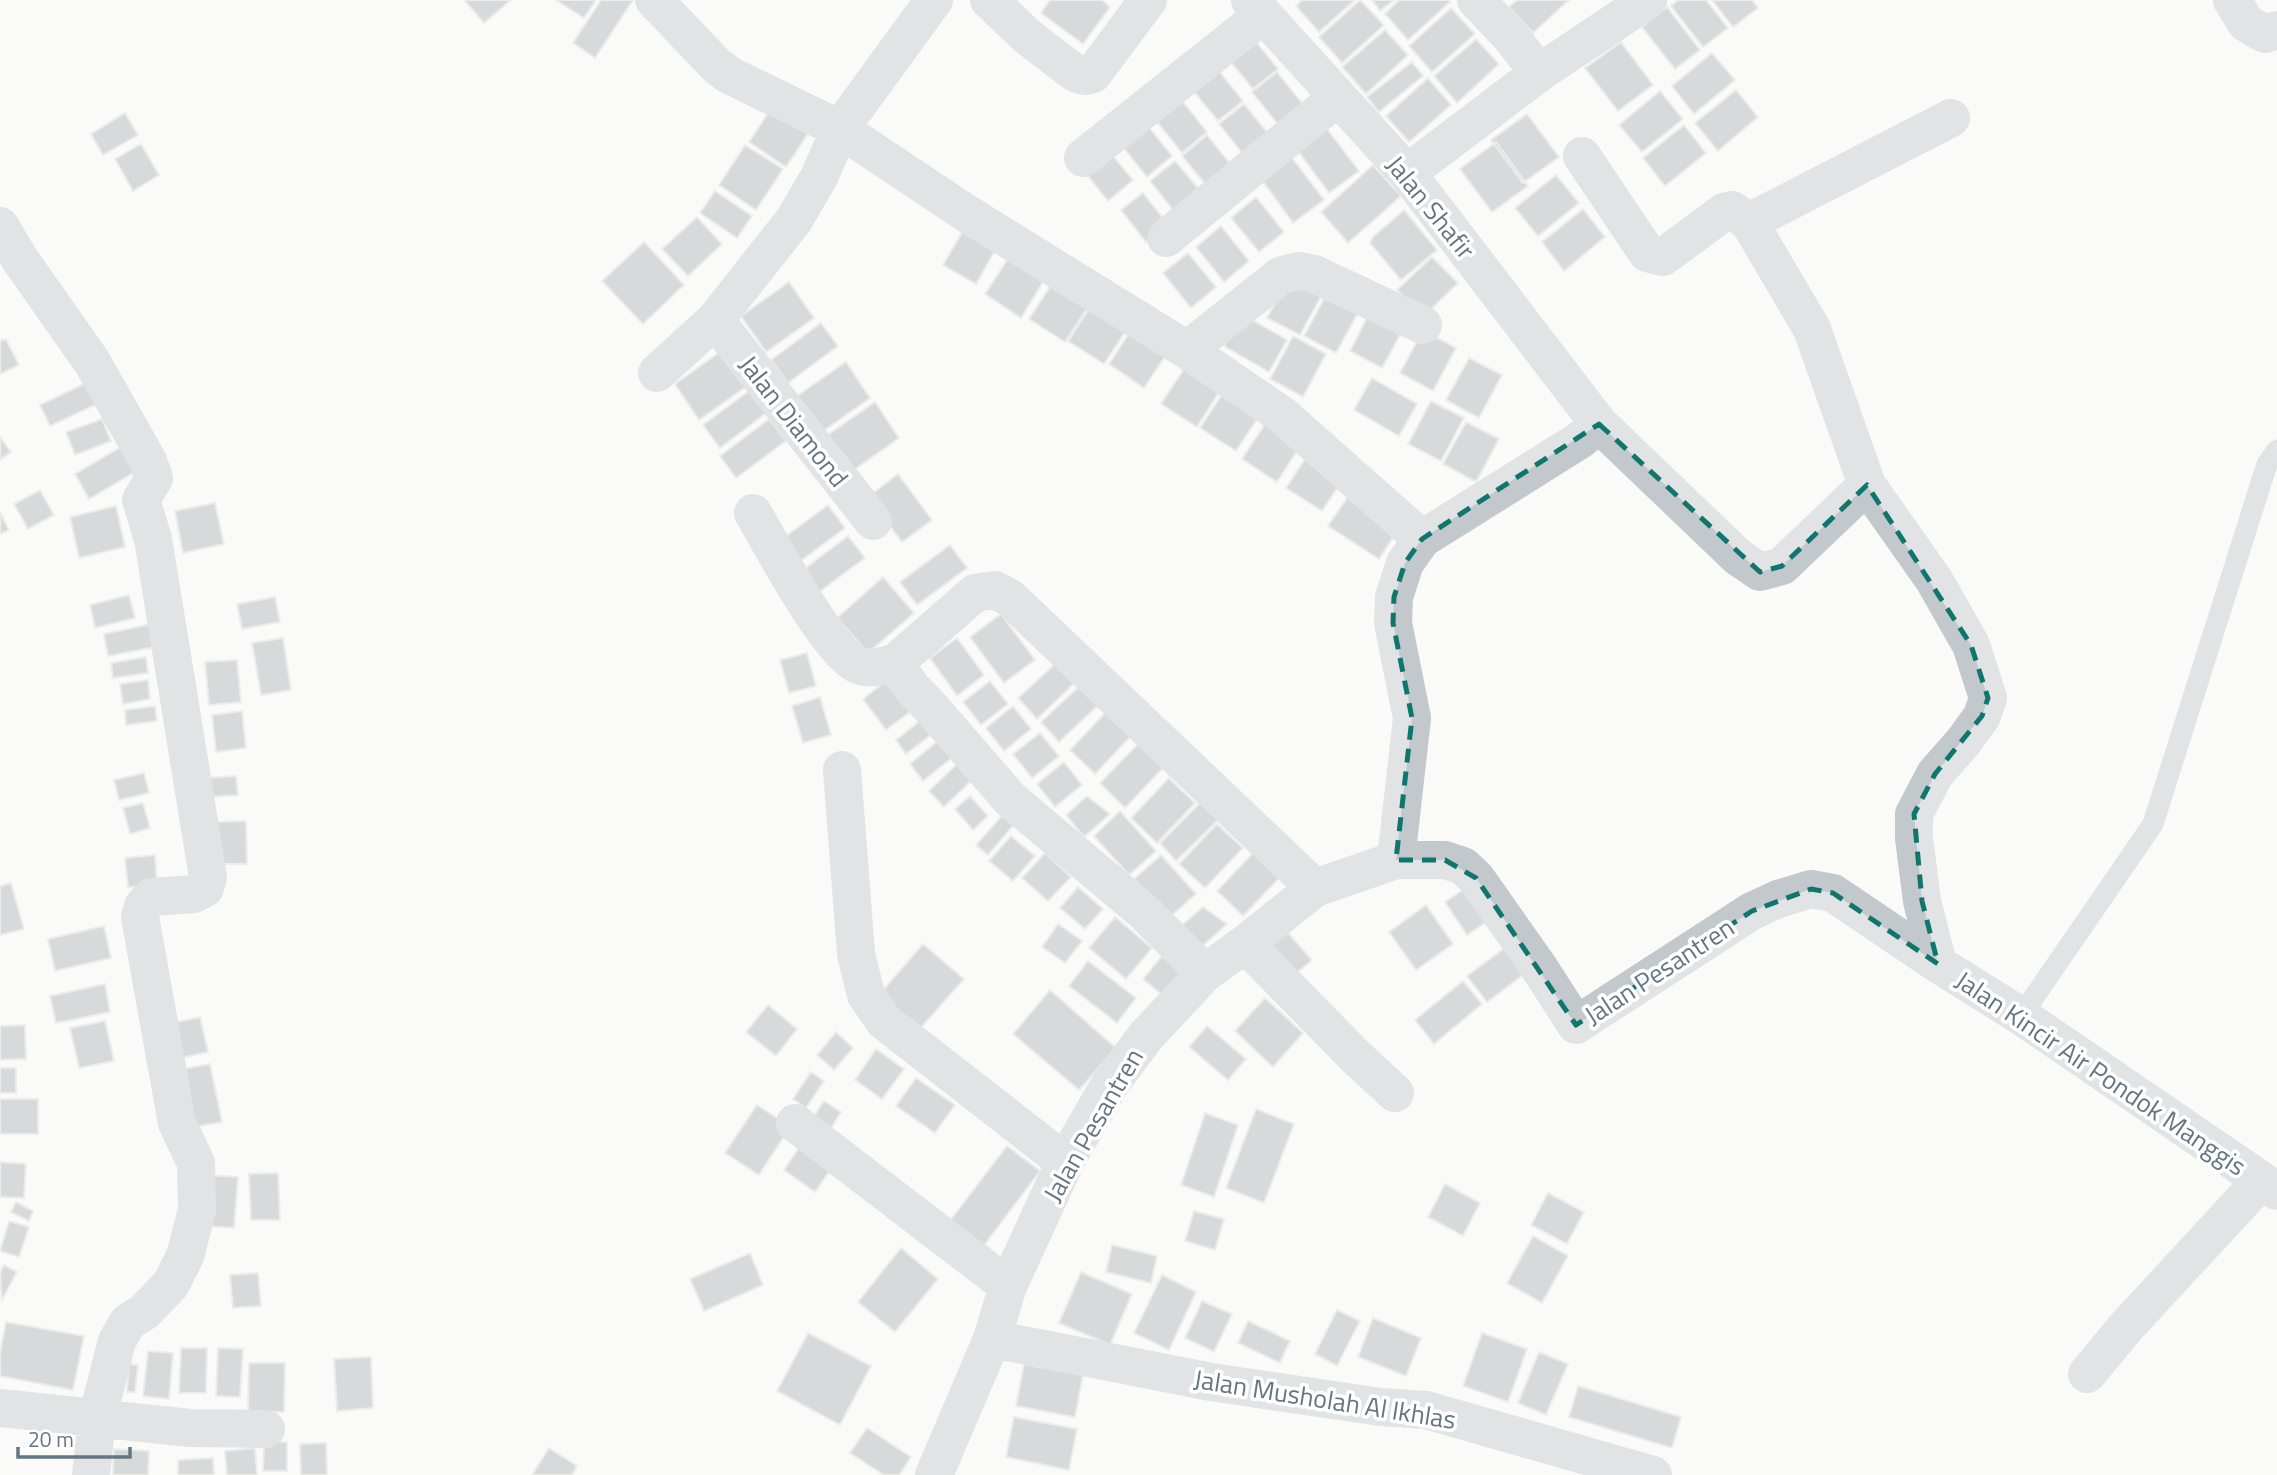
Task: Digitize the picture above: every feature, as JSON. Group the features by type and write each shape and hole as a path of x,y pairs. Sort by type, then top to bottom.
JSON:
{"street":[{"path":"654,0 717,66 729,75 840,129 969,215 1187,350 1283,415 1422,539"},
{"path":"657,373 715,320 794,220 819,177 840,129 934,0"},
{"path":"989,0 1028,37 1075,73 1085,76 1093,74 1148,0"},
{"path":"1476,0 1511,37 1539,73"},
{"path":"1406,173 1539,73 1648,0"},
{"path":"2232,0 2246,23 2265,34 2277,30"},
{"path":"1083,158 1256,8"},
{"name":"Jalan Shafir","path":"1256,8 1406,173 1599,424"},
{"path":"1166,238 1338,97"},
{"path":"1749,222 1951,118"},
{"path":"1396,860 1412,718 1393,623 1394,597 1405,563 1422,539 1580,440 1599,424 1738,557 1760,572 1782,566 1867,485 1812,329 1749,222 1732,210 1724,212 1664,257 1647,253 1582,156"},
{"path":"0,226 19,258 92,362 148,461 154,478 141,499 153,539 208,877 205,888 194,894 151,897 143,906 141,917 177,1123 196,1163 197,1210 185,1256 171,1284 144,1312 128,1322 117,1341 97,1419 91,1475"},
{"path":"1187,350 1280,276 1298,271 1314,274 1423,325"},
{"name":"Jalan Diamond","path":"715,320 873,522"},
{"name":"Jalan Kincir Air Pondok Manggis","path":"1867,485 1934,580 1965,634 1988,698 1982,716 1965,741 1935,774 1914,814 1913,838 1922,901 1938,964 2021,1016 2269,1186"},
{"path":"753,513 800,593 837,646 850,660 872,668 895,663 975,593 995,590 1010,598 1315,888"},
{"path":"895,663 911,688 1010,799 1144,912 1205,973"},
{"path":"842,770 856,954 866,995 884,1021 1065,1161"},
{"name":"Jalan Pesantren","path":"934,1475 992,1339 1009,1286 1065,1161 1110,1084 1138,1045 1205,973 1315,888 1396,860 1445,860 1463,866 1476,878 1576,1025 1752,911 1778,899 1811,889 1833,893 1938,964"},
{"path":"1245,944 1395,1093"},
{"path":"795,1123 1009,1286"},
{"path":"2087,1374 2126,1327 2269,1186"},
{"name":"Jalan Musholah Al Ikhlas","path":"992,1339 1211,1382 1426,1410 1653,1475"},
{"path":"0,1408 190,1428 266,1429"}],"lane":[{"path":"2021,1016 2153,824 2274,461"}],"highlighted area":[{"path":"1599,424 1760,572 1782,566 1867,485 1971,645 1988,698 1982,716 1935,774 1914,814 1922,901 1938,964 1833,893 1811,889 1752,911 1576,1025 1476,878 1445,860 1396,860 1412,718 1393,623 1394,597 1405,563 1422,539"}],"building":[{"path":"464,0 511,0 484,23"},
{"path":"556,0 596,0 584,18"},
{"path":"601,0 633,0 595,58 573,43"},
{"path":"1050,0 1102,0 1110,7 1083,44 1041,13"},
{"path":"1302,0 1355,0 1319,32 1296,6"},
{"path":"1360,0 1384,25 1342,63 1319,37"},
{"path":"1372,0 1394,0 1380,11"},
{"path":"1399,0 1450,2 1408,40 1385,14"},
{"path":"1517,0 1569,0 1533,33 1509,7"},
{"path":"1678,0 1706,0 1728,28 1703,47 1671,6"},
{"path":"1712,0 1752,0 1758,8 1733,27"},
{"path":"1667,7 1700,50 1675,69 1642,27"},
{"path":"1451,8 1475,34 1432,72 1409,46"},
{"path":"1385,30 1408,55 1366,94 1342,67"},
{"path":"1250,34 1278,69 1253,89 1225,55"},
{"path":"1476,39 1499,64 1457,103 1434,76"},
{"path":"1621,42 1653,85 1618,111 1585,68"},
{"path":"1712,53 1735,80 1694,114 1672,86"},
{"path":"1412,62 1423,76 1379,112 1367,97"},
{"path":"1215,66 1243,101 1218,121 1190,87"},
{"path":"1277,72 1305,107 1280,127 1252,92"},
{"path":"1428,78 1451,105 1409,142 1386,116"},
{"path":"1736,90 1758,117 1718,151 1695,123"},
{"path":"1660,91 1683,119 1642,152 1619,125"},
{"path":"1179,97 1207,132 1182,153 1154,118"},
{"path":"776,101 813,126 786,167 749,142"},
{"path":"1244,104 1272,138 1247,159 1219,124"},
{"path":"125,113 138,135 103,155 91,134"},
{"path":"1527,114 1559,157 1523,183 1491,140"},
{"path":"1144,121 1172,156 1147,177 1119,142"},
{"path":"1684,125 1706,153 1665,186 1643,158"},
{"path":"1325,126 1359,171 1329,193 1296,148"},
{"path":"1207,135 1235,170 1210,190 1182,156"},
{"path":"1496,142 1528,186 1492,212 1460,169"},
{"path":"141,144 159,175 133,191 115,159"},
{"path":"745,145 783,169 756,210 719,185"},
{"path":"1105,146 1133,180 1108,201 1080,166"},
{"path":"1290,155 1324,200 1293,223 1260,177"},
{"path":"1175,161 1204,195 1178,216 1150,181"},
{"path":"1373,165 1401,196 1348,243 1321,212"},
{"path":"1556,175 1579,203 1538,236 1515,208"},
{"path":"715,191 752,216 737,238 700,213"},
{"path":"1143,193 1168,224 1146,242 1121,210"},
{"path":"1256,197 1284,232 1259,252 1231,218"},
{"path":"1583,209 1605,237 1564,271 1542,242"},
{"path":"1404,210 1437,250 1401,280 1370,243 1373,237"},
{"path":"697,217 722,244 688,276 662,249"},
{"path":"1221,226 1249,261 1224,282 1196,247"},
{"path":"963,231 996,249 976,284 943,265"},
{"path":"644,242 684,285 643,324 602,281"},
{"path":"1188,253 1216,287 1191,308 1163,273"},
{"path":"1432,257 1458,283 1424,316 1397,290"},
{"path":"1008,259 1043,282 1021,318 985,294"},
{"path":"1290,275 1323,293 1300,335 1267,318"},
{"path":"789,282 814,318 766,352 741,316"},
{"path":"1052,284 1088,307 1065,342 1029,319"},
{"path":"1327,293 1359,311 1336,353 1304,336"},
{"path":"1091,306 1127,329 1104,364 1068,341"},
{"path":"1372,308 1405,326 1382,368 1350,351"},
{"path":"1242,314 1287,340 1269,372 1224,346"},
{"path":"821,323 838,346 788,383 771,360"},
{"path":"1132,329 1168,352 1144,388 1109,364"},
{"path":"1423,330 1456,348 1433,391 1400,373"},
{"path":"1293,336 1326,354 1303,397 1270,379"},
{"path":"6,339 19,365 0,374 0,341"},
{"path":"723,350 747,386 699,420 675,384"},
{"path":"1469,358 1502,375 1479,418 1446,400"},
{"path":"846,362 870,398 822,432 797,396"},
{"path":"1184,369 1219,392 1197,427 1161,404"},
{"path":"98,377 108,399 50,426 40,405"},
{"path":"1372,378 1417,404 1399,436 1354,410"},
{"path":"753,388 769,411 720,448 703,425"},
{"path":"1223,393 1259,416 1236,451 1200,428"},
{"path":"1431,401 1464,418 1441,461 1408,444"},
{"path":"875,402 899,438 851,472 826,436"},
{"path":"102,419 111,441 75,455 66,432"},
{"path":"769,419 786,441 736,478 720,456"},
{"path":"1466,422 1499,439 1476,482 1443,464"},
{"path":"1265,424 1300,446 1277,482 1242,459"},
{"path":"0,437 11,452 0,460"},
{"path":"121,447 135,472 89,499 75,474"},
{"path":"1309,453 1345,476 1322,511 1286,488"},
{"path":"898,474 932,520 902,542 868,497"},
{"path":"40,490 54,515 28,529 14,504"},
{"path":"1351,492 1401,525 1379,559 1328,526"},
{"path":"215,503 224,544 183,553 175,511"},
{"path":"828,505 845,528 795,565 778,542"},
{"path":"116,506 125,547 79,558 70,517"},
{"path":"0,512 9,530 0,534"},
{"path":"848,536 865,558 815,595 799,573"},
{"path":"950,545 967,568 917,605 900,582"},
{"path":"883,577 914,613 868,653 837,618"},
{"path":"129,595 135,618 95,628 90,605"},
{"path":"275,597 280,622 242,629 237,604"},
{"path":"1001,614 1035,660 1004,683 970,637"},
{"path":"156,623 160,646 108,656 104,634"},
{"path":"283,638 291,690 261,695 252,643"},
{"path":"957,638 984,675 957,696 930,658"},
{"path":"807,653 816,686 789,693 780,660"},
{"path":"1064,656 1082,676 1037,719 1018,698"},
{"path":"146,657 148,673 113,678 111,663"},
{"path":"237,660 241,702 209,705 205,662"},
{"path":"895,674 919,705 886,730 863,699"},
{"path":"148,680 150,699 123,704 120,684"},
{"path":"1086,680 1105,699 1059,742 1041,722"},
{"path":"990,681 1008,704 981,725 963,702"},
{"path":"820,697 831,735 803,743 792,706"},
{"path":"155,706 157,721 126,725 125,710"},
{"path":"1013,706 1031,729 1004,751 986,728"},
{"path":"1108,710 1133,734 1095,774 1070,750"},
{"path":"242,711 246,748 216,752 212,715"},
{"path":"925,717 936,731 906,754 896,740"},
{"path":"1040,733 1059,756 1032,778 1013,754"},
{"path":"945,735 958,753 923,781 910,764"},
{"path":"1138,744 1163,768 1125,808 1100,783"},
{"path":"1064,762 1082,785 1055,807 1037,784"},
{"path":"957,764 972,780 944,807 929,791"},
{"path":"144,773 149,793 119,800 114,780"},
{"path":"236,776 238,795 206,797 204,778"},
{"path":"1169,778 1195,803 1157,843 1131,818"},
{"path":"970,796 988,816 973,830 955,809"},
{"path":"1087,796 1110,814 1084,837 1066,815"},
{"path":"1203,800 1220,818 1176,861 1160,843"},
{"path":"143,803 150,828 130,834 123,808"},
{"path":"1007,810 1018,820 988,855 976,845"},
{"path":"1120,811 1156,851 1129,875 1094,836"},
{"path":"246,821 247,864 213,864 213,822"},
{"path":"1217,824 1243,848 1205,888 1179,864"},
{"path":"1011,836 1035,856 1013,881 989,861"},
{"path":"1255,851 1281,876 1243,916 1217,891"},
{"path":"1045,853 1071,877 1048,901 1022,878"},
{"path":"155,855 157,885 128,887 125,858"},
{"path":"1161,855 1196,894 1169,918 1134,879"},
{"path":"11,883 24,929 0,935 0,886"},
{"path":"1078,887 1103,909 1085,929 1060,908"},
{"path":"1466,888 1488,921 1467,935 1445,902"},
{"path":"1426,905 1453,944 1416,970 1389,932"},
{"path":"1203,907 1227,924 1201,947 1182,925"},
{"path":"1115,917 1152,948 1126,979 1089,948"},
{"path":"1058,924 1082,941 1065,963 1042,947"},
{"path":"1281,925 1312,960 1293,976 1262,942"},
{"path":"104,926 111,958 55,971 48,939"},
{"path":"1514,941 1534,967 1487,1002 1467,976"},
{"path":"923,944 964,979 918,1031 878,996"},
{"path":"1162,956 1184,973 1165,997 1143,979"},
{"path":"1088,961 1136,998 1117,1023 1069,986"},
{"path":"1463,981 1482,1004 1434,1044 1415,1020"},
{"path":"105,984 110,1012 56,1023 50,996"},
{"path":"1050,990 1116,1048 1079,1090 1013,1034"},
{"path":"1265,998 1303,1033 1273,1067 1235,1031"},
{"path":"768,1005 797,1029 776,1056 746,1032"},
{"path":"200,1017 208,1052 171,1060 164,1025"},
{"path":"105,1021 114,1061 79,1068 70,1028"},
{"path":"25,1025 26,1059 0,1060 0,1026"},
{"path":"1207,1026 1246,1059 1228,1080 1189,1047"},
{"path":"836,1032 853,1048 834,1070 817,1055"},
{"path":"876,1049 904,1069 882,1099 855,1080"},
{"path":"210,1064 222,1122 183,1129 172,1071"},
{"path":"0,1068 16,1068 16,1093 0,1093"},
{"path":"811,1072 824,1081 806,1108 793,1099"},
{"path":"916,1078 955,1105 935,1133 896,1106"},
{"path":"0,1099 38,1099 38,1134 0,1134"},
{"path":"824,1101 841,1112 830,1130 812,1119"},
{"path":"757,1105 790,1127 759,1175 725,1153"},
{"path":"1256,1109 1294,1124 1264,1203 1226,1188"},
{"path":"1205,1113 1238,1125 1214,1197 1181,1185"},
{"path":"804,1140 836,1162 815,1192 784,1170"},
{"path":"1007,1146 1040,1171 982,1248 949,1222"},
{"path":"0,1162 26,1164 24,1198 0,1197"},
{"path":"278,1173 280,1220 251,1220 249,1174"},
{"path":"208,1175 238,1177 234,1228 204,1226"},
{"path":"1445,1184 1480,1203 1463,1236 1428,1217"},
{"path":"1548,1193 1584,1212 1567,1244 1531,1225"},
{"path":"16,1202 33,1211 29,1221 11,1212"},
{"path":"1194,1211 1224,1219 1215,1250 1185,1241"},
{"path":"9,1221 29,1227 19,1257 0,1251"},
{"path":"1533,1236 1568,1256 1542,1303 1507,1283"},
{"path":"1112,1245 1157,1256 1151,1283 1106,1272"},
{"path":"901,1248 938,1279 895,1332 858,1302"},
{"path":"750,1253 763,1285 704,1311 690,1279"},
{"path":"4,1265 17,1272 2,1300 0,1273"},
{"path":"1081,1272 1132,1294 1110,1345 1059,1323"},
{"path":"258,1273 261,1306 233,1308 230,1275"},
{"path":"1162,1275 1196,1292 1169,1350 1134,1333"},
{"path":"1202,1301 1232,1314 1214,1352 1185,1338"},
{"path":"1337,1310 1360,1321 1337,1366 1315,1354"},
{"path":"1373,1318 1421,1338 1406,1376 1358,1357"},
{"path":"1248,1321 1290,1341 1280,1363 1238,1343"},
{"path":"6,1322 84,1336 73,1390 0,1376 0,1353"},
{"path":"808,1333 871,1366 840,1425 777,1391"},
{"path":"1482,1333 1527,1349 1508,1402 1463,1386"},
{"path":"181,1348 207,1348 206,1393 179,1393"},
{"path":"218,1348 243,1349 240,1397 216,1396"},
{"path":"148,1351 173,1353 169,1399 143,1396"},
{"path":"1539,1352 1568,1364 1546,1415 1518,1403"},
{"path":"371,1357 373,1408 337,1411 334,1359"},
{"path":"249,1363 285,1363 284,1412 248,1412"},
{"path":"129,1364 138,1365 135,1392 127,1392"},
{"path":"1024,1364 1083,1375 1075,1417 1016,1406"},
{"path":"1578,1386 1681,1417 1672,1448 1569,1417"},
{"path":"1014,1417 1077,1429 1069,1470 1006,1457"},
{"path":"867,1428 911,1457 899,1475 884,1475 850,1453"},
{"path":"264,1442 287,1442 287,1471 263,1471"},
{"path":"326,1443 327,1475 301,1475 300,1444"},
{"path":"255,1448 257,1475 227,1475 225,1451"},
{"path":"549,1448 577,1466 572,1475 532,1475"},
{"path":"114,1449 149,1451 148,1475 113,1475"},
{"path":"213,1458 214,1475 178,1475 178,1460"}]}
